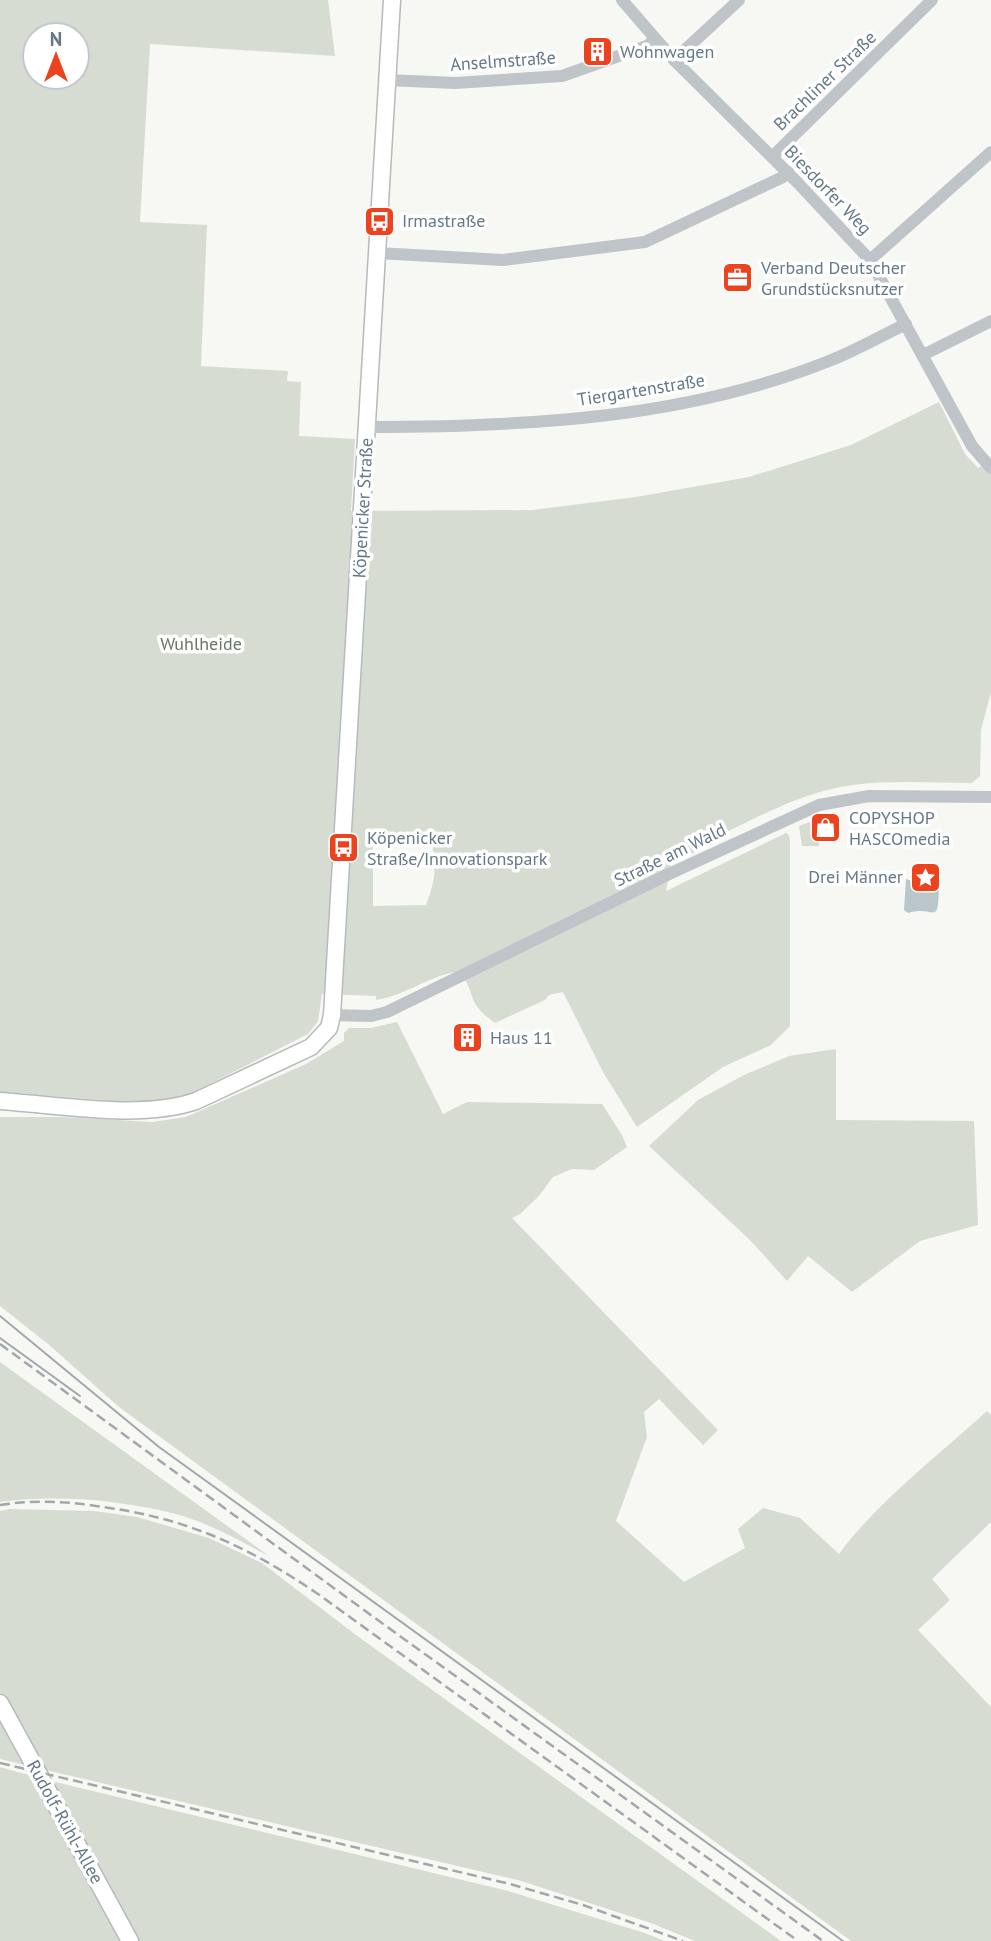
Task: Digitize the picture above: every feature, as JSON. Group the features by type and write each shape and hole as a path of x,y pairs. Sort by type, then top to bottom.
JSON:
{"main road":[{"name":"Köpenicker Straße","path":"0,1101 143,1111 180,1106 311,1047 329,1028 332,1015 392,0"},
{"name":"Rudolf-Rühl-Allee","path":"0,1703 130,1941"}],"street":[{"name":"Biesdorfer Weg","path":"622,0 674,60 788,172 870,260 972,446 990,464"},
{"path":"674,60 739,0"},
{"name":"Brachliner Straße","path":"772,157 932,0"},
{"name":"Anselmstraße","path":"387,80 455,83 562,76 647,46 655,39"},
{"path":"870,260 991,152"},
{"path":"377,253 503,260 645,242 783,177 788,172"},
{"path":"923,355 991,321"},
{"name":"Tiergartenstraße","path":"368,427 524,424 638,410 723,395 832,360 906,324"},
{"name":"Straße am Wald","path":"332,1015 382,1014 819,804 869,796 991,797"}],"green space":[{"name":"Wuhlheide","path":"0,0 328,0 335,56 150,44 140,222 207,225 201,366 288,371 287,381 301,382 299,436 355,439 351,511 532,510 636,497 749,477 851,445 939,402 965,454 978,468 991,461 991,692 981,730 980,776 972,783 853,785 812,794 697,847 693,854 685,850 673,853 666,891 788,834 790,1026 771,1045 723,1067 637,1127 603,1072 563,992 549,995 545,1000 495,1023 478,1007 466,982 455,972 376,1000 376,996 322,994 318,1021 308,1034 194,1092 164,1101 126,1102 0,1092","holes":["431,837 434,856 432,886 426,905 373,906 373,839"]},
{"path":"818,819 819,846 802,846 799,826"},
{"path":"397,1022 443,1114 467,1102 602,1104 622,1135 627,1147 594,1170 572,1169 553,1177 539,1196 512,1218 718,1430 703,1445 659,1399 644,1412 647,1437 616,1521 684,1582 745,1548 738,1529 763,1508 800,1518 839,1554 871,1516 909,1480 987,1411 991,1415 991,1522 932,1579 950,1600 918,1630 991,1707 991,1941 851,1941 119,1407 0,1306 0,1117 152,1122 186,1117 306,1064 344,1041 344,1033 349,1028 371,1028"},
{"path":"836,1049 836,1120 974,1121 978,1225 920,1241 852,1292 808,1256 787,1281 751,1241 649,1146 698,1100 744,1075 789,1056"},
{"path":"0,1362 269,1556 200,1522 155,1509 66,1499 0,1502"},
{"path":"0,1511 94,1511 137,1517 209,1538 262,1563 356,1635 781,1941 695,1941 651,1923 518,1880 41,1769 0,1692"},
{"path":"0,1712 29,1766 0,1759"},
{"path":"0,1767 36,1777 125,1941 0,1941"},
{"path":"47,1780 508,1891 665,1941 136,1941"}],"shaded area":[{"path":"906,879 924,885 931,880 939,884 936,911 908,913 904,910"}],"tram line":[{"path":"0,1316 159,1447 843,1941"},
{"path":"0,1338 80,1396"}],"railway":[{"path":"0,1344 823,1941"},
{"path":"0,1505 60,1502 128,1511 186,1526 265,1561 318,1594 798,1941"},
{"path":"0,1763 510,1884 583,1905 683,1941"}],"place":[{"name":"Wohnwagen","path":"597,52"},
{"name":"Irmastraße","path":"379,221"},
{"name":"Verband Deutscher Grundstücksnutzer","path":"738,278"},
{"name":"COPYSHOP HASCOmedia","path":"826,828"},
{"name":"Köpenicker Straße/Innovationspark","path":"344,848"},
{"name":"Drei Männer","path":"926,877"},
{"name":"Haus 11","path":"467,1038"}]}
